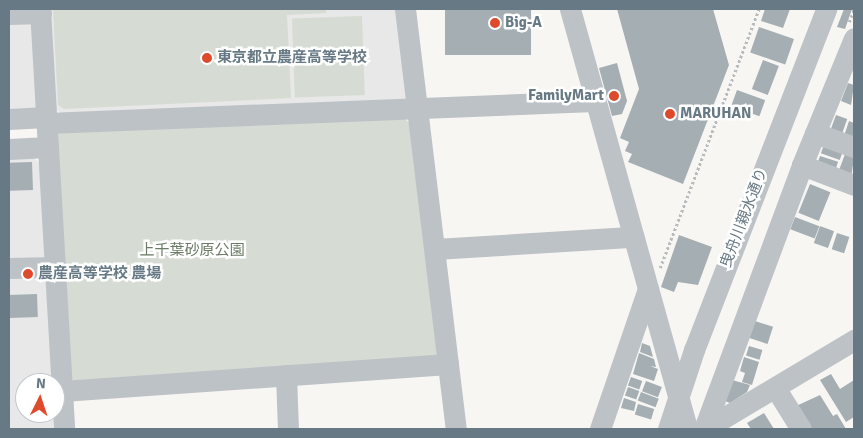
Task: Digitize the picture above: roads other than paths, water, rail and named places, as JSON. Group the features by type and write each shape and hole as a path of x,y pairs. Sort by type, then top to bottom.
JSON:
{"street":[{"path":"405,9 456,429"},
{"path":"570,9 634,237 652,282 687,429"},
{"name":"曳舟川親水通り","path":"668,429 679,392 826,9"},
{"path":"9,14 40,11 61,373"},
{"path":"704,429 802,165 854,38"},
{"path":"9,119 47,120 418,109 595,101"},
{"path":"815,133 854,147"},
{"path":"9,149 48,148"},
{"path":"802,165 854,185"},
{"path":"435,249 634,237"},
{"path":"9,268 56,267"},
{"path":"600,429 652,282"},
{"path":"704,429 776,389 854,340"},
{"path":"65,390 448,364"},
{"path":"286,375 288,429"},
{"path":"776,389 800,429"}],"place":[{"name":"Big-A","path":"495,23"},
{"name":"東京都立農産高等学校","path":"207,58"},
{"name":"FamilyMart","path":"614,96"},
{"name":"MARUHAN","path":"670,114"},
{"name":"農産高等学校 農場","path":"28,274"}],"park label":[{"name":"上千葉砂原公園","path":"192,251"}]}
